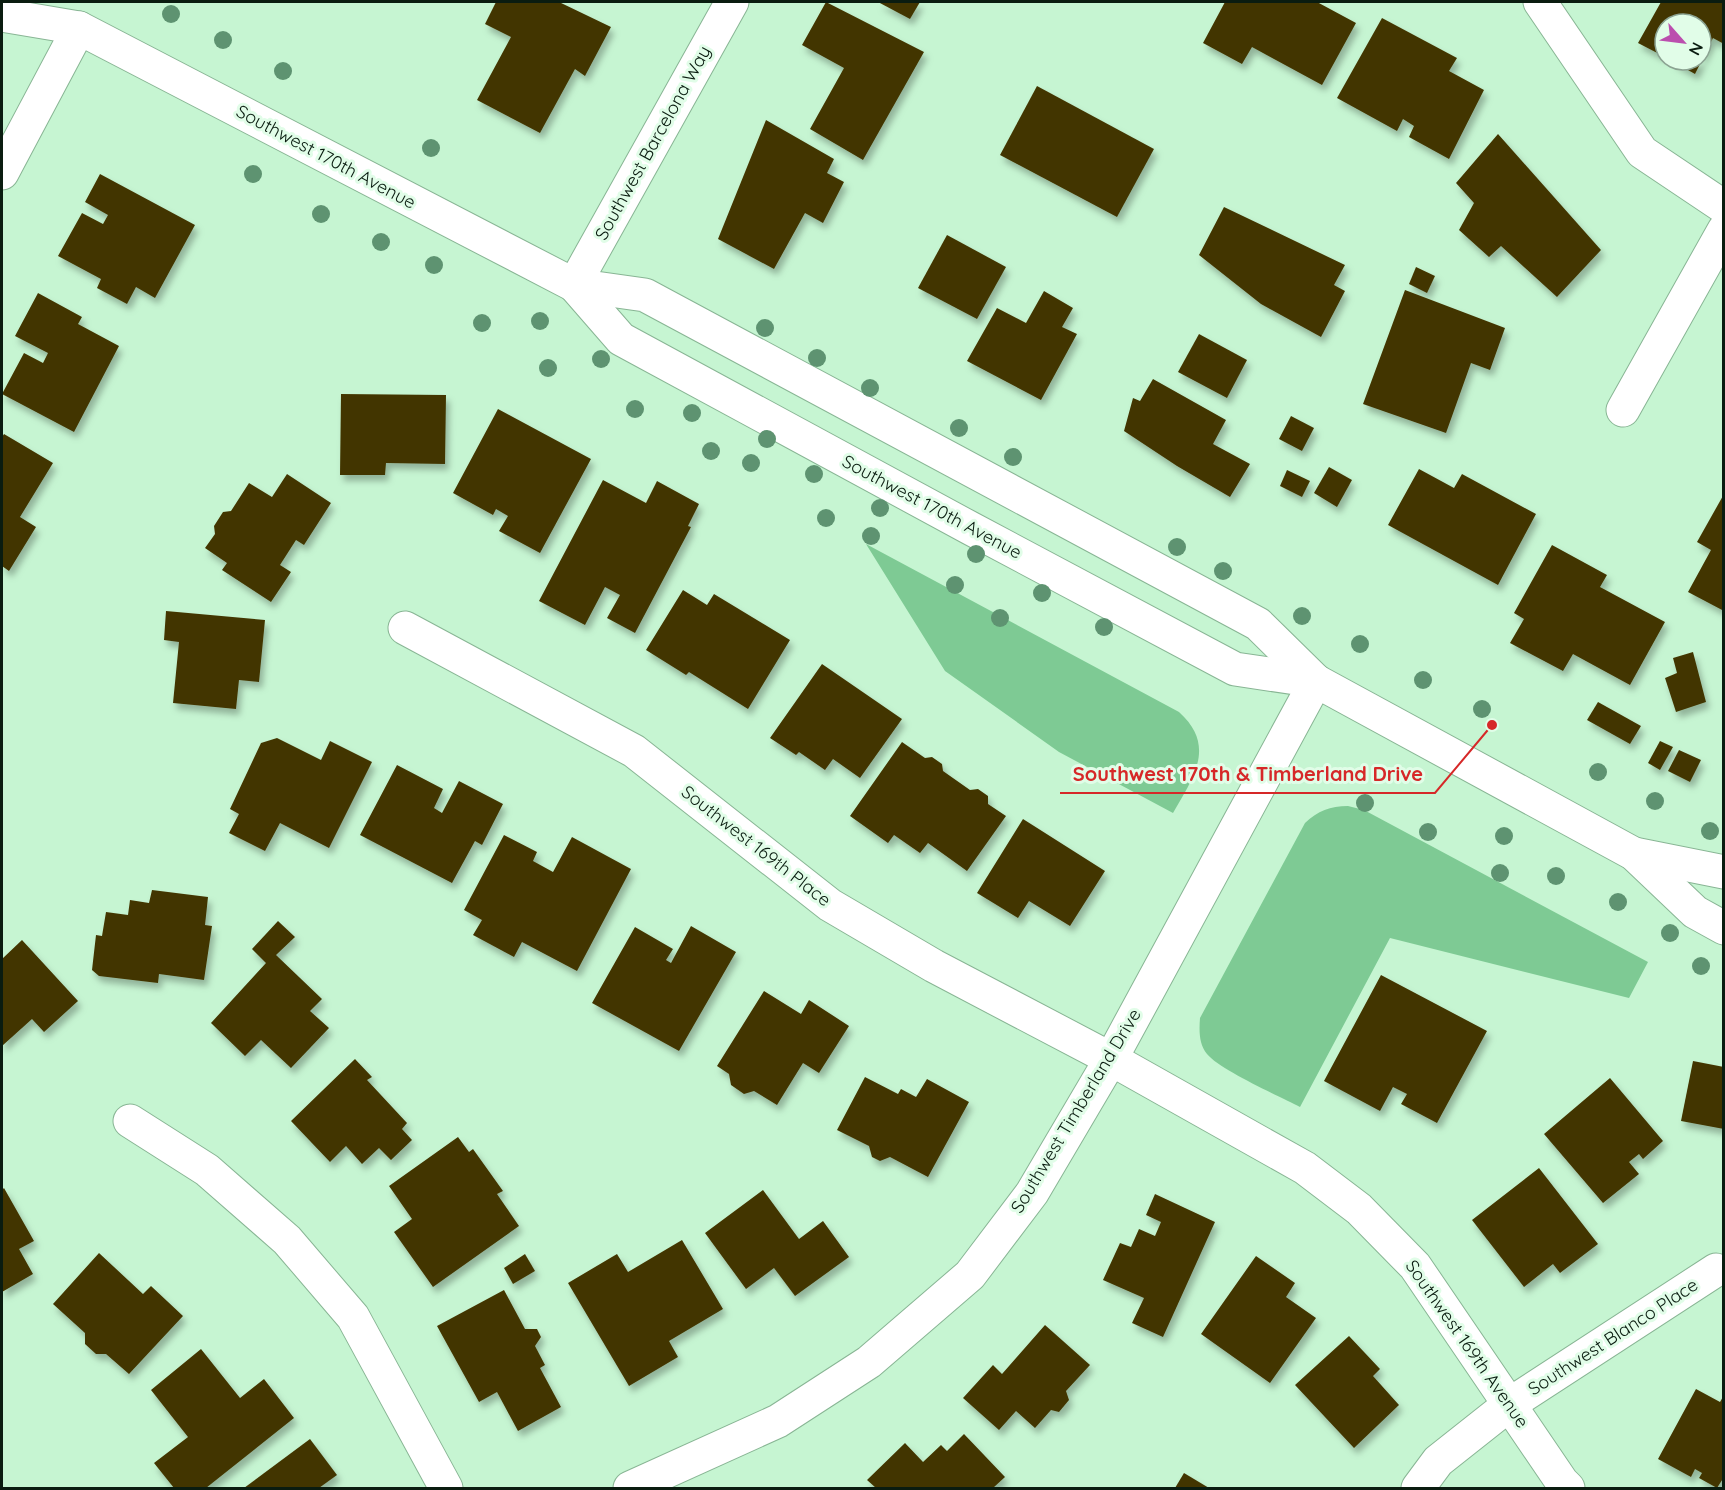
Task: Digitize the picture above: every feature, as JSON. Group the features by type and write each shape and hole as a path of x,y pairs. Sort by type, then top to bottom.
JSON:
{"street":[{"name":"Southwest 170th Avenue","path":"54,2 79,28"},
{"name":"Southwest Barcelona Way","path":"574,285 732,2"},
{"path":"1540,2 1642,152 1724,207"},
{"name":"Southwest 170th Avenue","path":"2,15 79,28 574,285 645,296 656,301 1258,624 1316,681 1634,854 1695,912 1724,927"},
{"path":"2,173 79,28"},
{"path":"1623,410 1724,230"},
{"name":"Southwest 170th Avenue","path":"574,285 621,339 970,528 1235,669 1316,681"},
{"name":"Southwest 169th Place","path":"405,628 634,751 830,905 934,966 1111,1059"},
{"name":"Southwest Timberland Drive","path":"630,1488 778,1421 869,1362 970,1275 1032,1193 1111,1059 1316,681"},
{"name":"Southwest 170th Avenue","path":"1634,854 1724,872"},
{"name":"Southwest 169th Avenue","path":"1111,1059 1305,1168 1359,1209 1415,1266 1568,1488"},
{"path":"130,1120 207,1170 287,1240 353,1317 446,1488"},
{"name":"Southwest Blanco Place","path":"1418,1488 1438,1461 1510,1404 1716,1270"}],"green space":[{"path":"866,544 1179,712 1197,737 1199,750 1194,775 1173,813 1059,752 945,671"},
{"path":"1348,806 1364,810 1648,962 1629,998 1390,938 1300,1107 1224,1067 1207,1054 1202,1046 1200,1018 1305,823 1325,810"}],"building":[{"path":"496,2 559,2 611,27 585,76 575,69 540,133 477,100 511,37 485,24"},
{"path":"826,2 924,52 863,160 810,129 844,68 802,45"},
{"path":"878,2 920,2 910,19"},
{"path":"1225,2 1317,2 1356,23 1322,85 1252,47 1242,64 1203,43"},
{"path":"1661,2 1724,2 1724,44 1713,38 1713,12 1655,12"},
{"path":"1653,16 1653,51 1638,43"},
{"path":"1382,18 1457,58 1449,71 1484,90 1449,159 1409,137 1414,126 1403,119 1397,131 1337,98"},
{"path":"1037,86 1154,149 1117,217 1000,155"},
{"path":"766,120 834,159 827,173 844,182 823,223 805,213 774,269 718,239"},
{"path":"1498,134 1601,250 1557,297 1501,246 1489,257 1459,230 1474,203 1456,183"},
{"path":"100,174 195,225 155,298 136,287 127,304 97,288 101,279 58,256 82,213 103,224 108,215 85,202"},
{"path":"1224,207 1345,265 1334,285 1345,291 1321,337 1261,304 1199,255"},
{"path":"947,235 1006,267 977,319 918,288"},
{"path":"1416,267 1435,276 1427,293 1409,284"},
{"path":"1405,290 1505,328 1490,370 1471,363 1446,433 1363,404"},
{"path":"1044,291 1073,308 1062,327 1077,334 1041,400 967,361 997,308 1026,323"},
{"path":"38,293 82,317 78,324 119,346 74,432 2,394 24,353 43,363 48,353 15,336"},
{"path":"1199,334 1247,360 1227,398 1178,372"},
{"path":"1153,379 1226,420 1213,444 1250,464 1230,497 1124,431 1133,398 1140,401"},
{"path":"341,394 446,395 445,464 386,463 385,475 340,475"},
{"path":"498,409 591,459 540,553 499,531 508,516 496,509 493,515 453,493"},
{"path":"1291,416 1314,428 1302,451 1279,439"},
{"path":"4,434 53,463 20,517 36,527 9,571 2,566 2,437"},
{"path":"1329,467 1352,480 1337,507 1314,493"},
{"path":"1419,469 1454,488 1462,474 1536,514 1498,585 1388,525"},
{"path":"1287,470 1310,481 1302,497 1280,486"},
{"path":"287,474 331,503 304,545 296,540 280,565 291,572 271,602 222,570 227,563 205,548 215,534 214,526 223,512 231,511 249,483 272,497"},
{"path":"603,480 646,503 657,481 699,504 688,526 691,527 635,633 607,618 620,595 605,587 585,625 539,601"},
{"path":"1724,494 1724,611 1688,592 1711,550 1697,542"},
{"path":"1552,545 1607,575 1600,587 1665,622 1630,685 1573,654 1563,671 1510,643 1524,619 1514,613"},
{"path":"683,590 707,605 714,594 790,640 748,709 689,672 686,675 646,650"},
{"path":"166,611 265,620 259,682 239,680 236,709 173,703 179,642 164,640"},
{"path":"1693,652 1706,702 1676,712 1665,678 1677,673 1673,658"},
{"path":"822,664 902,719 860,778 833,759 825,770 799,752 796,755 770,738"},
{"path":"1598,702 1641,726 1630,744 1587,720"},
{"path":"277,738 321,760 330,741 372,762 329,848 280,823 265,851 229,833 239,814 230,809 261,743"},
{"path":"1660,741 1673,747 1660,770 1648,763"},
{"path":"902,742 925,758 932,757 942,764 943,771 970,790 978,789 988,796 988,804 1006,816 967,871 928,843 920,853 894,835 888,843 850,816"},
{"path":"1679,750 1701,760 1690,782 1668,771"},
{"path":"397,765 443,789 434,808 442,813 459,781 503,804 482,845 475,841 452,883 360,835"},
{"path":"1023,819 1105,871 1070,926 1029,901 1018,918 977,893"},
{"path":"504,835 537,852 533,861 553,872 572,837 631,869 577,971 522,942 514,957 473,935 482,920 464,910"},
{"path":"152,890 208,897 205,925 212,926 204,980 159,974 158,983 99,976 92,970 96,935 102,936 106,912 128,915 130,900 149,903"},
{"path":"278,921 295,937 276,955 322,999 310,1011 329,1028 291,1068 261,1040 245,1056 211,1023 266,963 252,949"},
{"path":"691,926 736,952 679,1051 592,1003 635,927 673,949 666,960 671,963"},
{"path":"22,940 78,1001 44,1032 32,1019 2,1046 2,959"},
{"path":"1381,975 1487,1031 1437,1123 1401,1104 1407,1094 1393,1087 1380,1111 1324,1081"},
{"path":"764,991 801,1014 809,1000 849,1026 819,1073 803,1063 777,1105 754,1091 744,1094 731,1085 729,1074 717,1066"},
{"path":"355,1059 372,1077 367,1080 407,1123 402,1129 412,1140 391,1160 379,1148 362,1164 346,1146 330,1162 291,1121"},
{"path":"1693,1061 1724,1067 1724,1129 1681,1121"},
{"path":"865,1077 898,1094 901,1089 916,1097 927,1079 969,1102 928,1177 890,1157 880,1161 872,1157 869,1146 837,1130"},
{"path":"1610,1078 1663,1141 1643,1159 1639,1154 1629,1162 1639,1174 1603,1203 1544,1134"},
{"path":"458,1137 469,1152 473,1149 503,1191 497,1194 519,1226 433,1287 394,1232 412,1219 389,1186"},
{"path":"1539,1168 1598,1244 1560,1273 1553,1264 1524,1287 1472,1220"},
{"path":"4,1188 34,1241 19,1249 33,1274 2,1292 2,1190"},
{"path":"763,1190 799,1239 823,1221 849,1257 795,1296 774,1268 746,1289 705,1233"},
{"path":"1155,1194 1215,1222 1163,1337 1132,1323 1144,1298 1103,1280 1120,1243 1131,1247 1139,1229 1155,1236 1161,1222 1146,1215"},
{"path":"682,1240 723,1309 669,1341 678,1357 629,1386 568,1283 617,1254 628,1272"},
{"path":"99,1253 143,1294 151,1286 183,1316 129,1374 106,1354 96,1354 85,1344 85,1333 53,1304"},
{"path":"525,1254 535,1271 513,1284 504,1268"},
{"path":"1256,1256 1295,1283 1286,1297 1316,1318 1270,1383 1201,1334"},
{"path":"504,1290 525,1329 537,1329 541,1337 535,1346 545,1365 540,1368 561,1407 518,1431 497,1392 479,1402 437,1326"},
{"path":"1045,1325 1090,1365 1066,1391 1069,1400 1059,1412 1051,1410 1035,1428 1016,1411 999,1430 963,1398 993,1365 1002,1374"},
{"path":"1349,1336 1380,1369 1373,1376 1399,1405 1354,1448 1295,1385"},
{"path":"201,1349 240,1398 264,1379 294,1418 206,1488 174,1488 154,1463 188,1437 151,1390"},
{"path":"1696,1389 1720,1402 1724,1395 1724,1477 1717,1488 1699,1478 1702,1473 1695,1469 1691,1477 1658,1459"},
{"path":"964,1434 1005,1477 993,1488 876,1488 867,1480 905,1443 923,1462 941,1445 947,1451"},
{"path":"310,1439 337,1475 319,1488 244,1488"},
{"path":"1184,1473 1209,1488 1175,1488"}],"place":[{"name":"Southwest 170th & Timberland Drive","path":"1492,725"}]}
